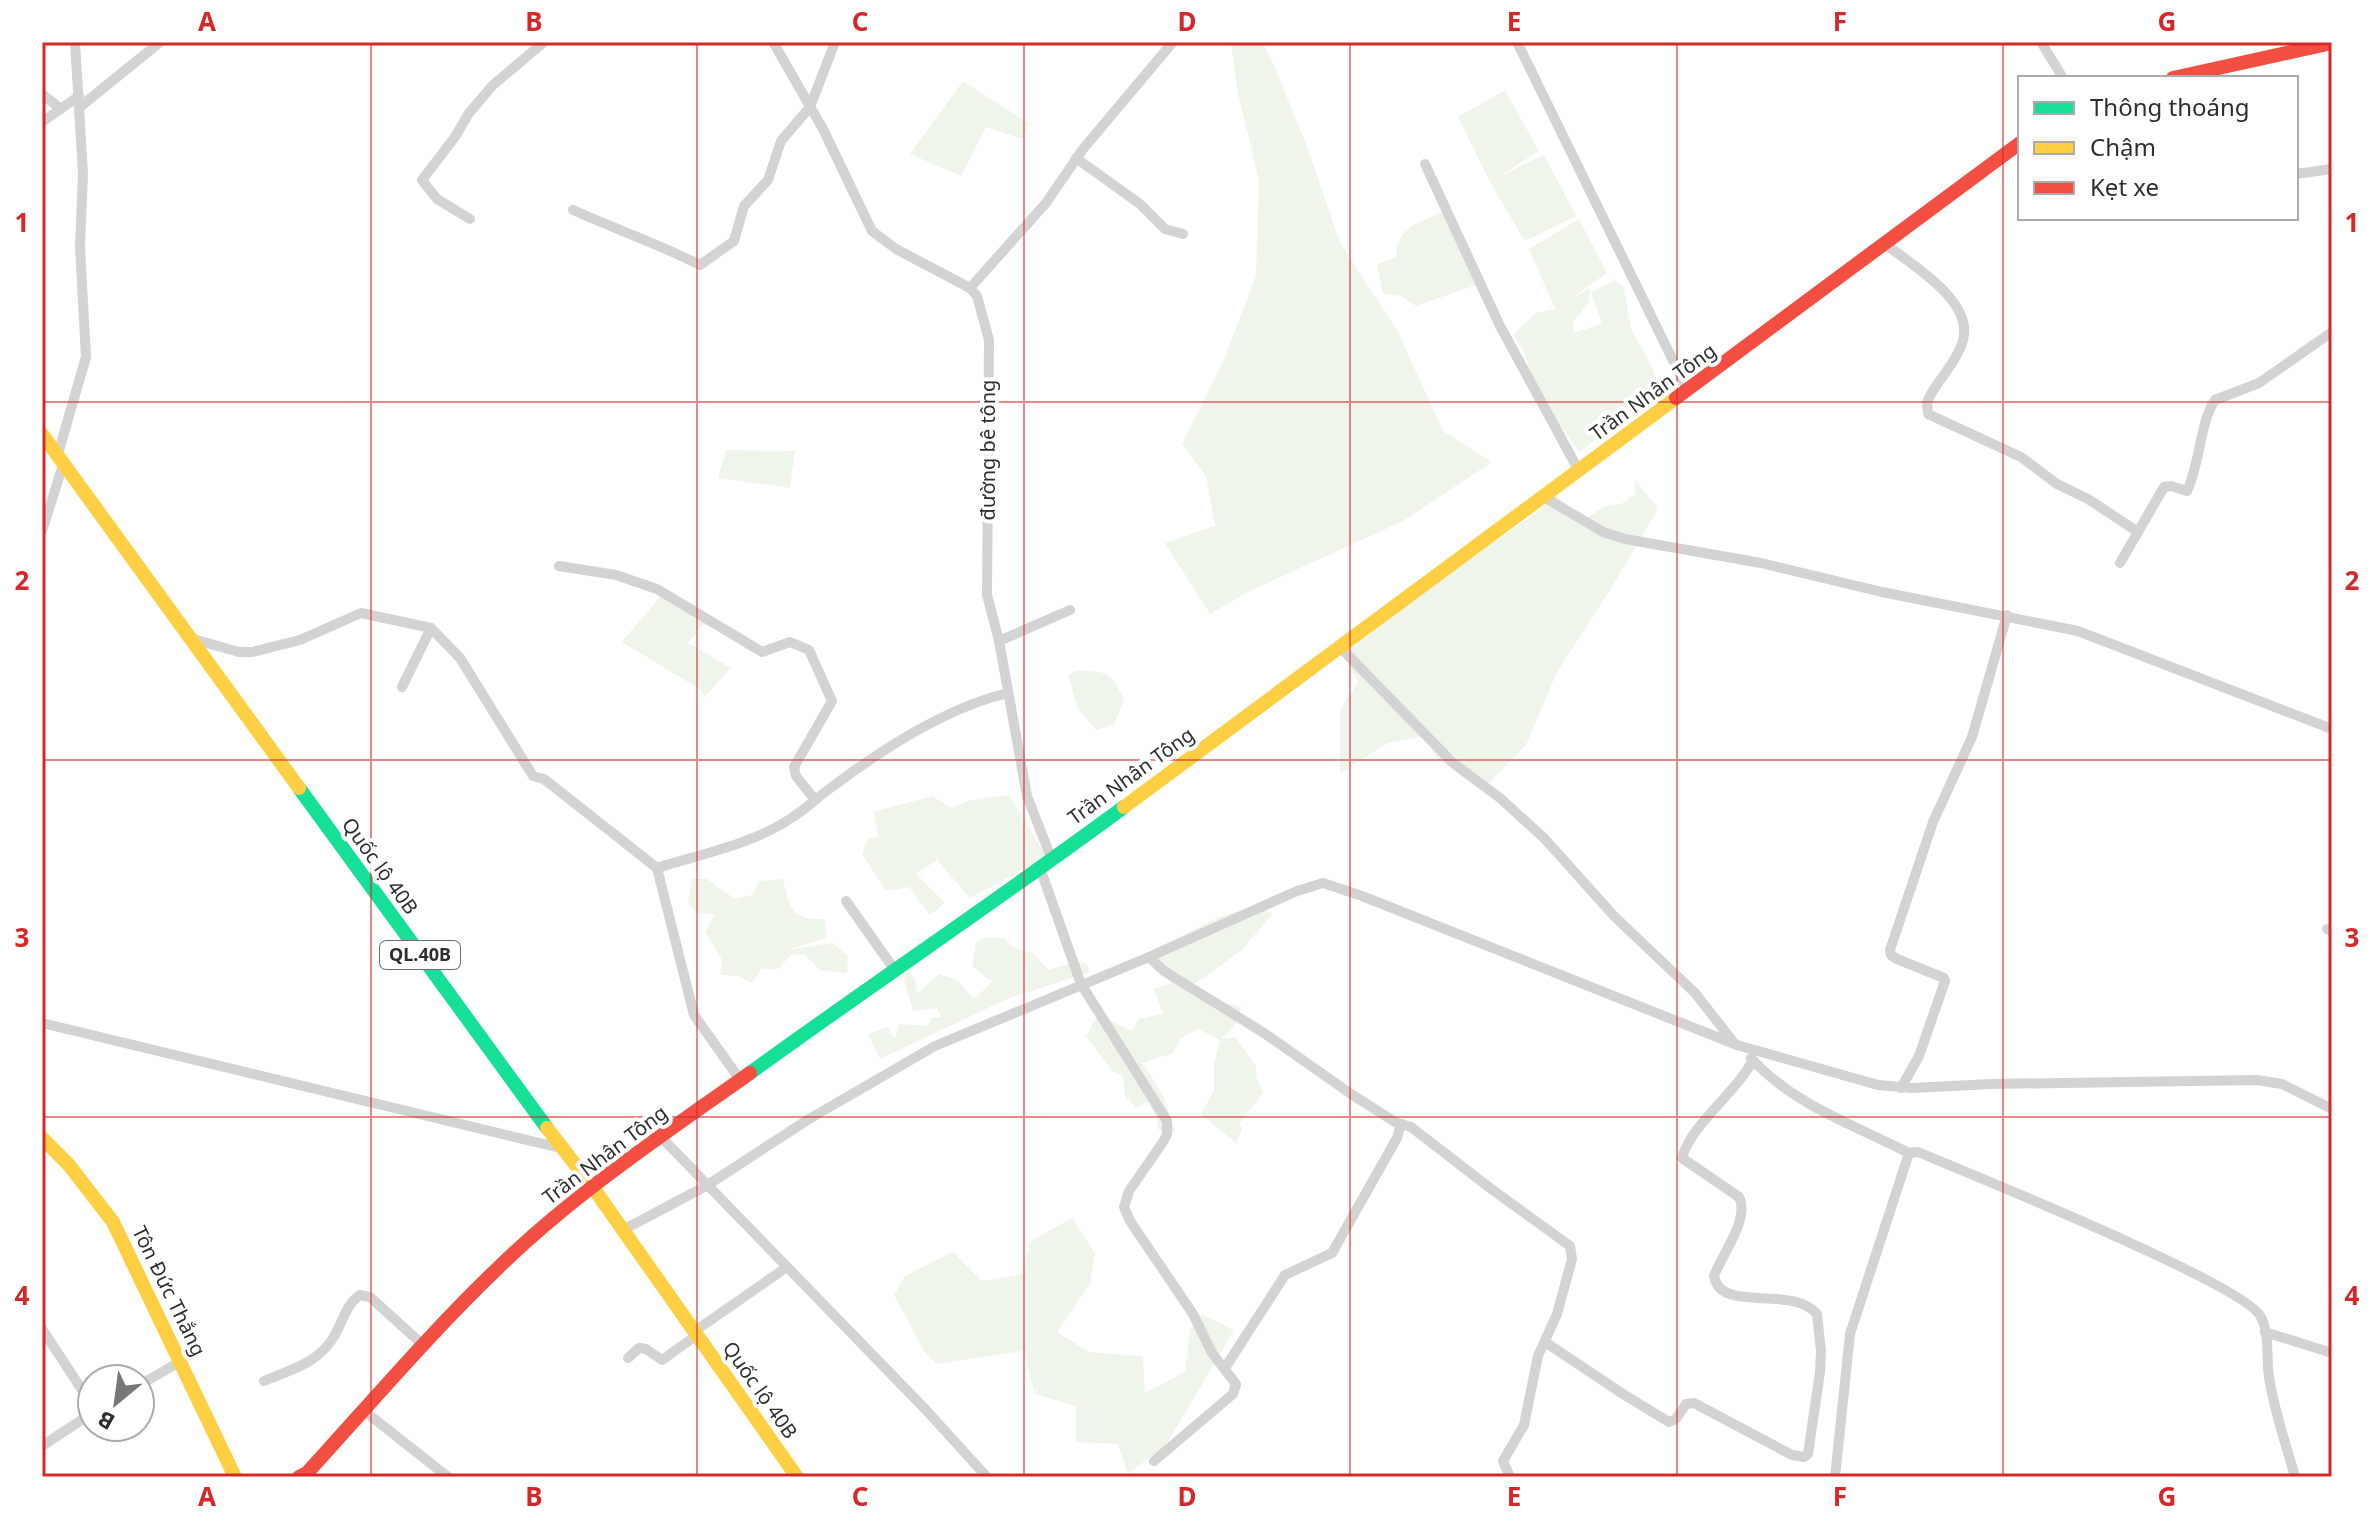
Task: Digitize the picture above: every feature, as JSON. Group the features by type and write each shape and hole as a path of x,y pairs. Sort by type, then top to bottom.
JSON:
{"main road":[{"path":"2182,76 2332,43"},
{"name":"Trần Nhân Tông","path":"299,1477 307,1473 423,1345 500,1266 592,1186 1046,864 2018,144"},
{"name":"Quốc lộ 40B","path":"42,434 592,1186 797,1477"},
{"name":"Tôn Đức Thắng","path":"44,1143 69,1165 113,1222 235,1477"}],"street":[{"path":"42,531 86,357 80,247 83,174 75,42"},
{"path":"42,122 61,109 79,102 160,42"},
{"path":"470,219 437,199 422,180 493,85 544,42"},
{"path":"773,42 810,107 872,231 896,249 970,288 1046,203 1076,158 1173,42"},
{"path":"573,210 614,229 663,246 700,265 734,241 744,206 768,180 781,141 810,107 835,42"},
{"path":"1517,42 1688,391"},
{"path":"2041,42 2062,76"},
{"path":"42,94 61,109"},
{"path":"1076,158 1130,197 1165,229 1183,234"},
{"path":"1425,164 1500,326 1579,471"},
{"path":"2298,174 2332,169"},
{"path":"1885,244 1947,294 1960,311 1963,321 1961,345 1927,402 1928,414 2021,457 2062,487 2088,499 2138,532"},
{"name":"đường bê tông","path":"970,288 977,296 989,340 987,595 999,641 1027,796 1081,984 1167,1121 1167,1134 1129,1191 1124,1207 1130,1221 1193,1314 1212,1353 1225,1368"},
{"path":"2120,563 2164,487 2187,491 2215,400 2265,380 2332,332"},
{"path":"1544,497 1603,532 1625,539 1773,565 1882,592 2007,615 2092,635 2332,729"},
{"path":"559,566 616,575 657,589 762,652 790,642 809,650 832,701 794,767 796,776 815,800"},
{"path":"999,641 1070,610"},
{"path":"191,638 239,652 252,652 300,640 361,613 431,628 460,658 533,776 544,779 657,868 694,1015 741,1081"},
{"path":"1901,1088 1919,1056 1945,981 1897,959 1890,950 1933,822 1972,737 2007,615"},
{"path":"402,687 431,628"},
{"path":"1340,647 1453,763 1500,798 1544,838 1614,916 1695,993 1739,1046 1777,1083 1807,1103 1909,1153 1918,1152 2177,1265 2245,1301 2261,1316 2269,1377 2295,1477"},
{"path":"657,868 765,832 793,817 861,767 933,724 985,698 1008,693"},
{"path":"623,1230 706,1186 809,1119 935,1046 1316,884 1330,884 1739,1046 1878,1085 1901,1088 2257,1080 2282,1084 2332,1109"},
{"path":"846,901 894,969"},
{"path":"1149,957 1164,971 1264,1033 1351,1094 1430,1140 1570,1246 1572,1259 1557,1314 1538,1356 1524,1425 1503,1461 1510,1477"},
{"path":"42,1023 562,1148"},
{"path":"1545,1342 1669,1422 1676,1419 1686,1404 1694,1403 1792,1455 1804,1457 1808,1454 1820,1372 1817,1314 1806,1304 1789,1299 1734,1296 1716,1284 1714,1276 1738,1224 1742,1202 1682,1158 1753,1060"},
{"path":"1154,1461 1233,1394 1236,1384 1225,1368 1285,1275 1290,1270 1332,1253 1391,1149 1401,1124"},
{"path":"660,1136 947,1431 987,1477"},
{"path":"1835,1477 1850,1334 1909,1153"},
{"path":"628,1358 643,1348 662,1360 787,1267"},
{"path":"264,1381 317,1357 330,1343 353,1300 360,1295 370,1297 423,1345"},
{"path":"42,1329 76,1381"},
{"path":"2265,1332 2332,1353"},
{"path":"156,1376 181,1361"},
{"path":"363,1410 448,1477"},
{"path":"42,1446 76,1424"}],"shaded area":[{"path":"1231,42 1262,42 1308,149 1340,243 1397,330 1443,431 1492,462 1403,521 1250,591 1210,614 1165,543 1215,526 1206,476 1182,444 1223,362 1256,276 1259,181 1237,89"},
{"path":"963,81 1028,123 1023,139 986,127 961,176 910,154"},
{"path":"1505,90 1539,151 1500,176 1544,155 1576,216 1525,241 1490,182 1458,117"},
{"path":"1442,212 1476,285 1416,306 1401,296 1383,294 1377,264 1396,257 1401,239 1410,227"},
{"path":"1579,219 1607,273 1569,300 1590,288 1589,303 1573,322 1573,333 1602,324 1591,292 1615,280 1624,287 1631,329 1655,373 1649,405 1579,452 1534,388 1525,353 1513,335 1536,313 1555,309 1529,249"},
{"path":"726,450 795,451 790,488 718,478"},
{"path":"1635,479 1658,509 1557,672 1526,745 1489,783 1437,760 1425,736 1388,743 1340,773 1340,710 1358,682 1344,655 1444,576 1539,511 1556,495 1581,522 1605,506 1621,504 1635,494"},
{"path":"666,590 708,618 688,643 731,668 704,698 701,690 622,642"},
{"path":"1077,671 1102,673 1116,684 1124,701 1114,724 1096,730 1078,709 1068,675"},
{"path":"1009,795 1047,857 970,898 937,860 916,874 945,903 930,915 909,887 886,891 862,854 868,838 879,837 873,812 932,796 952,808 971,800"},
{"path":"692,879 707,879 735,899 752,895 759,881 783,879 794,911 806,918 825,919 826,938 788,950 833,943 848,956 847,973 820,970 804,954 791,955 778,969 762,969 751,983 738,976 720,975 722,960 705,931 715,915 695,912 688,903"},
{"path":"1258,906 1272,914 1242,950 1193,985 1145,954 1221,916"},
{"path":"987,937 1004,938 1013,947 1033,953 1048,970 1075,962 1086,963 1090,972 1007,999 880,1059 868,1034 887,1027 895,1039 899,1024 929,1026 931,1018 941,1017 937,1008 913,1011 903,976 908,970 915,979 918,993 939,974 957,980 974,999 992,982 972,966 976,942"},
{"path":"1174,982 1242,1007 1235,1025 1221,1039 1235,1037 1256,1066 1257,1079 1263,1092 1239,1124 1242,1130 1236,1143 1201,1114 1214,1091 1214,1064 1220,1040 1198,1029 1181,1038 1173,1053 1142,1063 1163,1095 1175,1130 1170,1137 1159,1130 1148,1102 1136,1108 1125,1096 1123,1077 1114,1072 1086,1036 1098,1015 1132,1031 1139,1019 1163,1014 1154,989"},
{"path":"1072,1218 1095,1253 1090,1284 1057,1332 1089,1352 1143,1356 1145,1393 1185,1372 1190,1330 1202,1314 1234,1330 1166,1445 1128,1474 1118,1444 1076,1442 1076,1406 1035,1394 1023,1351 937,1364 924,1351 894,1295 905,1276 953,1252 982,1281 1020,1275 1031,1241"}],"traffic: fast":[{"path":"299,788 547,1128"},
{"path":"750,1073 1124,807"}],"traffic: slow":[{"path":"1124,807 1676,398"},
{"path":"42,434 299,788"},
{"path":"547,1128 592,1186 797,1477"},
{"path":"42,1138 69,1165 113,1222 235,1477"}],"traffic: jam":[{"path":"2182,76 2332,43"},
{"path":"1676,398 2018,144"},
{"path":"299,1477 307,1473 449,1317 528,1240 621,1165 750,1073"}]}
